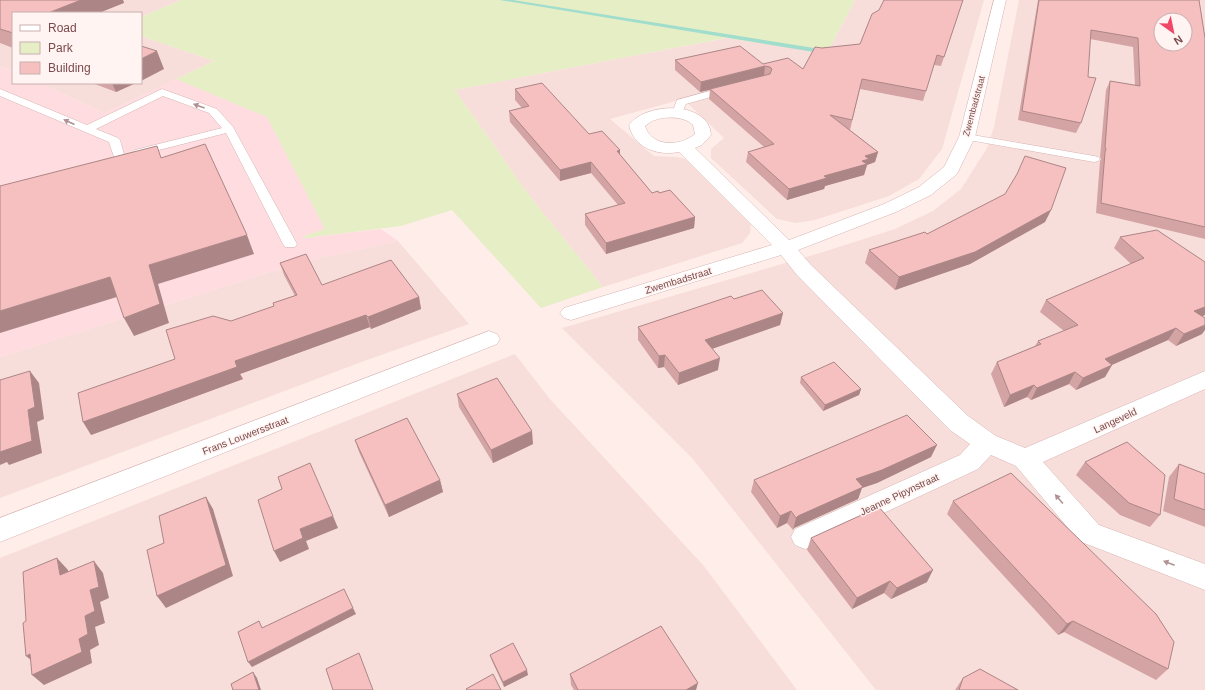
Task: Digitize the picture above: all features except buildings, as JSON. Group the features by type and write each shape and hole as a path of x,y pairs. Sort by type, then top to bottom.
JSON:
{"street":[{"name":"Zwembadstraat","path":"571,313 785,247 890,208 925,191 951,170 967,136 1000,0"},
{"path":"666,112 677,113 696,119 701,123 704,129 704,135 694,143 684,146 669,148 657,146 647,142 637,133 637,125 642,119 650,115 666,112"},
{"path":"684,146 785,247 804,270 959,423 987,443 1025,459 1089,533 1205,577"},
{"name":"Frans Louwersstraat","path":"0,530 489,339"},
{"name":"Langeveld","path":"1025,459 1205,379"},
{"name":"Jeanne Pipynstraat","path":"805,538 969,462 987,443"}],"lane":[{"path":"677,113 681,102 741,86"},
{"path":"0,92 87,130 114,140 115,158 229,129"},
{"path":"87,130 162,92 213,111 229,129 290,244"},
{"path":"967,136 1094,159"}],"shaded area":[{"path":"51,0 181,0 142,17 142,12 12,12 12,71 0,66 0,3"},
{"path":"855,0 984,0 942,149 919,179 889,196 815,220 796,223 777,219 711,158 711,149 724,138 683,99 610,119 654,156 676,157 691,160 751,220 750,233 742,243 603,287 528,194 455,90 727,38 827,53"},
{"path":"1019,0 1205,0 1205,690 876,690 693,459 562,328 820,253 895,229 933,211 961,189 987,148 994,127"},
{"path":"142,36 214,61 105,113 41,84 142,84"},
{"path":"0,66 12,71 12,84 41,84 105,113 176,79 267,117 325,229 304,236 305,238 381,229 398,241 311,260 0,357"},
{"path":"398,241 469,324 364,361 0,498 0,357 311,260"},
{"path":"515,354 549,398 703,565 797,690 0,690 0,558"}],"green space":[{"path":"181,0 855,0 827,53 726,38 455,90 528,194 603,287 541,308 452,210 401,226 305,238 304,236 325,229 267,117 176,79 214,61 142,36 142,17"}],"waterway":[{"path":"503,0 814,50"}]}
